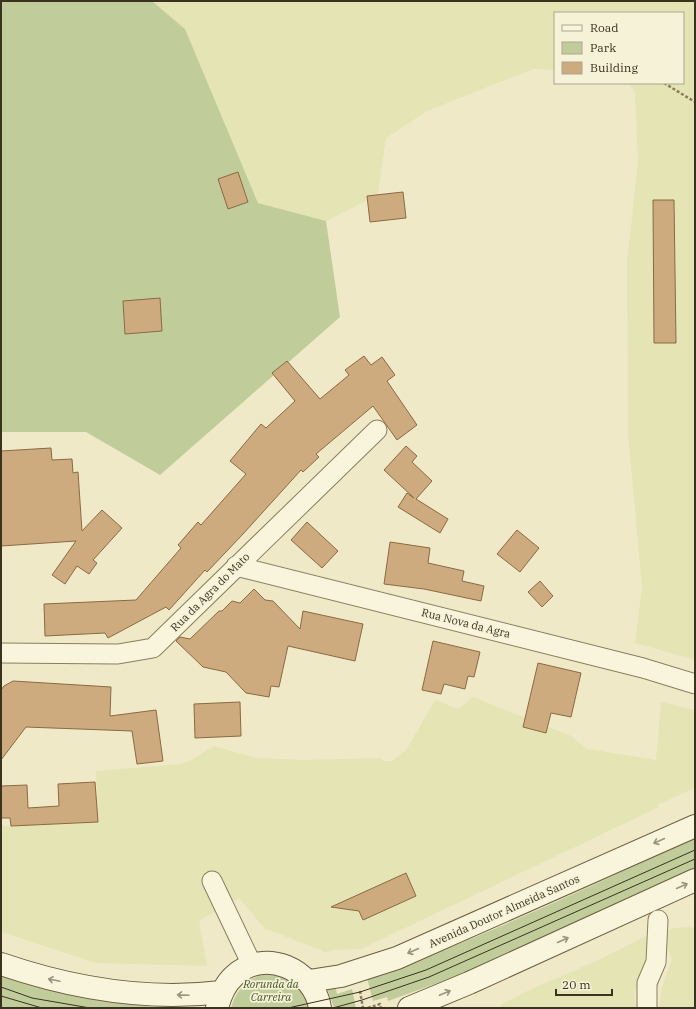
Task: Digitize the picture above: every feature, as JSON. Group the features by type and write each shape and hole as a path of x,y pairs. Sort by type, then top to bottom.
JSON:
{"main road":[{"name":"Avenida Doutor Almeida Santos","path":"309,981 342,976 397,958 695,826"},
{"path":"409,1008 469,983 695,880"},
{"path":"1,964 37,976 129,993 196,995 219,1000 234,976 252,965 272,963 293,968 309,981 319,999 320,1008"}],"street":[{"name":"Rua da Agra do Mato","path":"1,653 118,654 153,648 377,430"},
{"name":"Rua Nova da Agra","path":"236,566 643,668 695,684"},
{"path":"212,881 252,965"},
{"path":"648,1008 648,983 656,962 658,920"}],"path":[{"path":"666,84 695,102"},
{"path":"368,1008 380,1004 381,1008"}],"green space":[{"path":"1,1 152,1 185,29 258,203 326,221 340,317 160,475 86,432 1,432"},
{"path":"152,1 695,1 695,660 635,643 642,587 628,433 627,263 638,161 635,93 630,84 684,84 684,12 554,12 554,70 533,69 427,111 386,138 378,195 326,221 258,203 185,29"},
{"path":"473,697 571,736 587,749 656,760 661,702 695,710 695,788 657,805 659,807 361,949 333,950 325,952 264,928 239,898 199,921 207,966 96,963 1,932 1,826 98,822 96,771 180,764 188,762 214,746 256,758 304,760 381,758 383,761 392,761 406,750 435,700 458,709"},
{"path":"695,838 695,870 454,977 388,1001 387,997 373,1001 367,978 492,930"},
{"path":"686,927 695,928 695,1008 659,1008 662,987 672,959 666,946 666,934 670,929"},
{"path":"648,935 651,940 644,971 634,994 636,1008 506,1008 499,1006 525,992 603,958"},
{"path":"1,974 42,988 98,999 173,1005 173,1008 1,1008"},
{"name":"Rorunda da Carreira","path":"261,974 274,974 297,983 311,1008 231,1008 238,991 250,980"},
{"path":"335,986 337,994 352,989 356,1008 334,1008 327,988"}],"building":[{"path":"238,172 248,202 228,209 218,179"},
{"path":"403,192 406,218 370,222 367,196"},
{"path":"653,200 674,200 676,343 654,343"},
{"path":"160,298 162,331 125,334 123,301"},
{"path":"364,356 371,365 382,357 395,375 387,381 417,425 397,440 373,406 316,454 319,457 303,472 301,470 243,534 207,572 205,570 169,610 166,607 108,638 105,633 45,636 44,604 136,600 181,548 178,545 198,522 201,525 246,474 230,461 261,424 266,428 295,401 272,373 287,361 320,399 349,375 345,370"},
{"path":"406,446 417,456 412,462 432,481 416,499 448,519 440,533 398,507 407,493 414,498 384,470"},
{"path":"51,448 52,460 72,459 73,473 78,472 82,531 102,510 122,528 93,560 97,563 89,574 77,566 65,584 52,575 76,541 1,546 1,451"},
{"path":"307,522 338,551 322,568 291,540"},
{"path":"517,530 539,548 520,572 497,554"},
{"path":"390,542 430,548 428,563 464,571 462,581 484,586 481,601 424,589 384,584"},
{"path":"540,581 553,596 542,607 528,592"},
{"path":"254,589 265,600 273,601 300,629 303,611 363,624 355,661 288,646 279,687 271,686 269,697 246,693 226,672 203,667 176,641 180,637 190,639 219,611 222,611 232,601 240,603"},
{"path":"433,641 480,652 474,677 468,676 465,689 444,684 441,694 422,690"},
{"path":"538,663 581,673 571,717 551,713 546,733 523,727"},
{"path":"13,681 111,687 110,716 156,710 163,761 137,764 132,731 26,727 1,760 1,690 4,686"},
{"path":"240,702 241,736 195,738 194,704"},
{"path":"95,782 98,822 11,826 10,818 1,818 1,786 27,785 28,808 59,806 58,784"},
{"path":"406,873 416,896 363,920 359,911 331,907"}],"tram line":[{"path":"288,1008 360,992 426,970 695,850"},
{"path":"333,1008 362,1000 429,977 695,859"},
{"path":"1,987 32,998 90,1008"},
{"path":"1,996 42,1008"}]}
